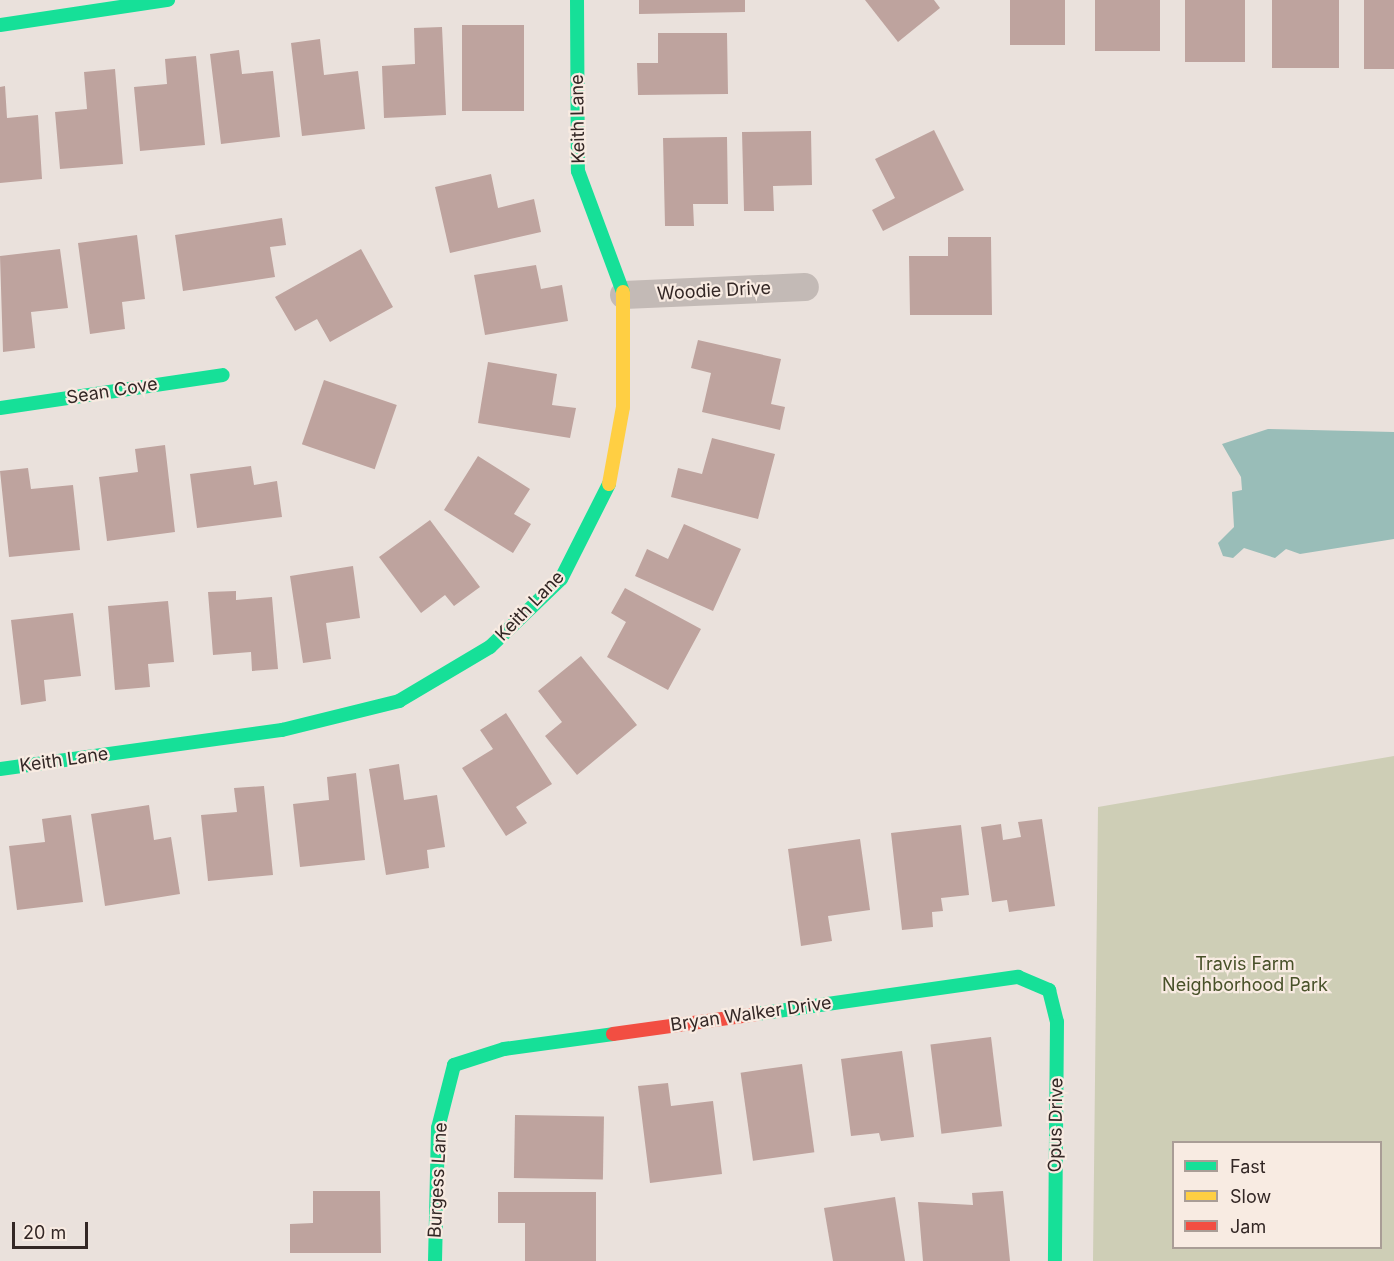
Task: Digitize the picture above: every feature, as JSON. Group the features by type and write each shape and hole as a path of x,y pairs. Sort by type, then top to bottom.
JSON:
{"street":[{"path":"0,25 168,0"},
{"name":"Keith Lane","path":"0,769 282,730 399,701 490,647 561,579 608,488 623,407 624,295 578,171 577,0"},
{"name":"Woodie Drive","path":"624,295 805,287"},
{"name":"Sean Cove","path":"0,408 223,375"},
{"name":"Bryan Walker Drive","path":"454,1065 504,1049 1018,977 1049,990"},
{"name":"Opus Drive","path":"1049,990 1057,1022 1055,1261"},
{"name":"Burgess Lane","path":"435,1261 438,1128 454,1065"}],"green space":[{"name":"Travis Farm Neighborhood Park","path":"1394,756 1394,1261 1093,1261 1098,807"}],"water":[{"path":"1268,429 1394,432 1394,539 1300,554 1286,549 1275,558 1244,548 1233,558 1223,556 1218,543 1234,527 1232,492 1242,490 1241,477 1222,444"}],"building":[{"path":"639,0 745,0 745,12 639,14"},
{"path":"865,0 934,0 940,8 898,42"},
{"path":"1010,0 1065,0 1065,45 1010,45"},
{"path":"1095,0 1160,0 1160,51 1095,51"},
{"path":"1185,0 1245,0 1245,62 1185,62"},
{"path":"1272,0 1339,0 1339,68 1272,68"},
{"path":"1364,0 1394,0 1394,69 1364,69"},
{"path":"462,25 524,25 524,111 462,111"},
{"path":"442,27 446,115 384,118 382,66 415,64 414,28"},
{"path":"658,33 727,33 728,94 638,95 637,63 658,63"},
{"path":"320,39 324,75 358,71 365,129 302,136 291,43"},
{"path":"239,50 242,74 273,71 280,137 221,144 210,54"},
{"path":"196,56 205,145 140,151 134,87 167,84 165,59"},
{"path":"115,69 123,164 60,169 55,112 87,109 84,72"},
{"path":"5,86 7,118 38,115 42,179 0,183 0,87"},
{"path":"934,130 964,190 883,231 872,210 895,198 875,159"},
{"path":"811,131 812,185 773,186 774,211 744,211 742,132"},
{"path":"727,137 728,204 693,204 694,226 665,226 663,138"},
{"path":"491,174 498,208 534,199 541,232 450,253 435,187"},
{"path":"282,218 286,245 270,247 275,277 183,291 175,235"},
{"path":"137,235 145,299 122,302 125,329 90,334 78,243"},
{"path":"948,237 991,237 992,315 910,315 909,256 948,256"},
{"path":"60,249 68,308 31,312 35,348 3,352 0,256"},
{"path":"361,249 393,307 330,342 317,319 295,331 275,297"},
{"path":"536,265 541,289 562,285 568,321 485,335 474,275"},
{"path":"698,340 781,359 771,404 785,407 780,430 702,412 711,373 691,368"},
{"path":"488,362 557,374 552,405 576,408 570,438 478,423"},
{"path":"324,380 397,405 375,469 302,444"},
{"path":"712,438 775,454 758,519 671,497 678,468 702,474"},
{"path":"165,445 175,532 107,541 99,477 138,472 135,449"},
{"path":"478,456 530,489 514,514 531,524 513,553 444,510"},
{"path":"251,466 254,485 277,481 282,517 197,528 190,474"},
{"path":"28,468 31,489 73,485 80,550 9,557 0,471"},
{"path":"430,520 480,587 454,606 445,595 421,613 379,557"},
{"path":"684,524 741,549 713,611 635,576 647,549 668,559"},
{"path":"353,566 360,618 326,623 331,659 303,663 290,576"},
{"path":"625,588 701,629 668,690 607,657 626,622 611,613"},
{"path":"236,591 236,600 272,597 278,669 252,671 251,652 213,655 208,592"},
{"path":"168,601 174,662 148,664 150,687 115,690 108,606"},
{"path":"73,613 81,676 44,680 46,701 21,705 11,620"},
{"path":"581,656 637,725 577,775 545,736 562,722 538,691"},
{"path":"506,713 552,784 516,807 527,823 506,836 462,768 493,749 480,730"},
{"path":"399,764 404,800 437,795 445,847 427,850 429,868 386,875 369,769"},
{"path":"356,773 365,860 300,867 293,804 329,800 327,777"},
{"path":"264,786 273,875 208,881 201,815 237,812 234,788"},
{"path":"149,805 154,840 171,837 180,894 105,906 91,814"},
{"path":"71,815 83,902 17,910 9,846 45,842 42,819"},
{"path":"1042,819 1055,906 1009,912 1007,900 992,902 981,827 1001,824 1003,840 1021,837 1018,822"},
{"path":"961,825 969,895 941,898 943,911 932,912 933,927 902,930 891,833"},
{"path":"860,839 870,910 828,916 832,941 801,946 788,849"},
{"path":"991,1037 1002,1126 941,1134 930,1044"},
{"path":"902,1051 914,1137 881,1141 879,1133 851,1136 841,1059"},
{"path":"802,1064 814,1152 753,1161 741,1073"},
{"path":"668,1083 671,1106 713,1101 722,1174 650,1183 638,1086"},
{"path":"515,1115 604,1117 603,1180 514,1178"},
{"path":"313,1191 380,1191 381,1253 290,1253 290,1224 313,1223"},
{"path":"1003,1191 1010,1261 923,1261 918,1202 973,1205 972,1193"},
{"path":"498,1192 596,1192 596,1261 525,1261 525,1223 498,1223"},
{"path":"895,1197 905,1261 833,1261 824,1208"}],"traffic: fast":[{"path":"0,25 168,0"},
{"path":"577,0 578,171 623,292"},
{"path":"0,408 223,375"},
{"path":"0,769 282,730 399,701 490,647 561,579 609,484"},
{"path":"757,1014 1018,977 1049,990 1057,1022 1055,1261"},
{"path":"435,1261 438,1128 454,1065 504,1049 613,1034"}],"traffic: slow":[{"path":"609,484 623,407 623,292"}],"traffic: jam":[{"path":"613,1034 757,1014"}]}
